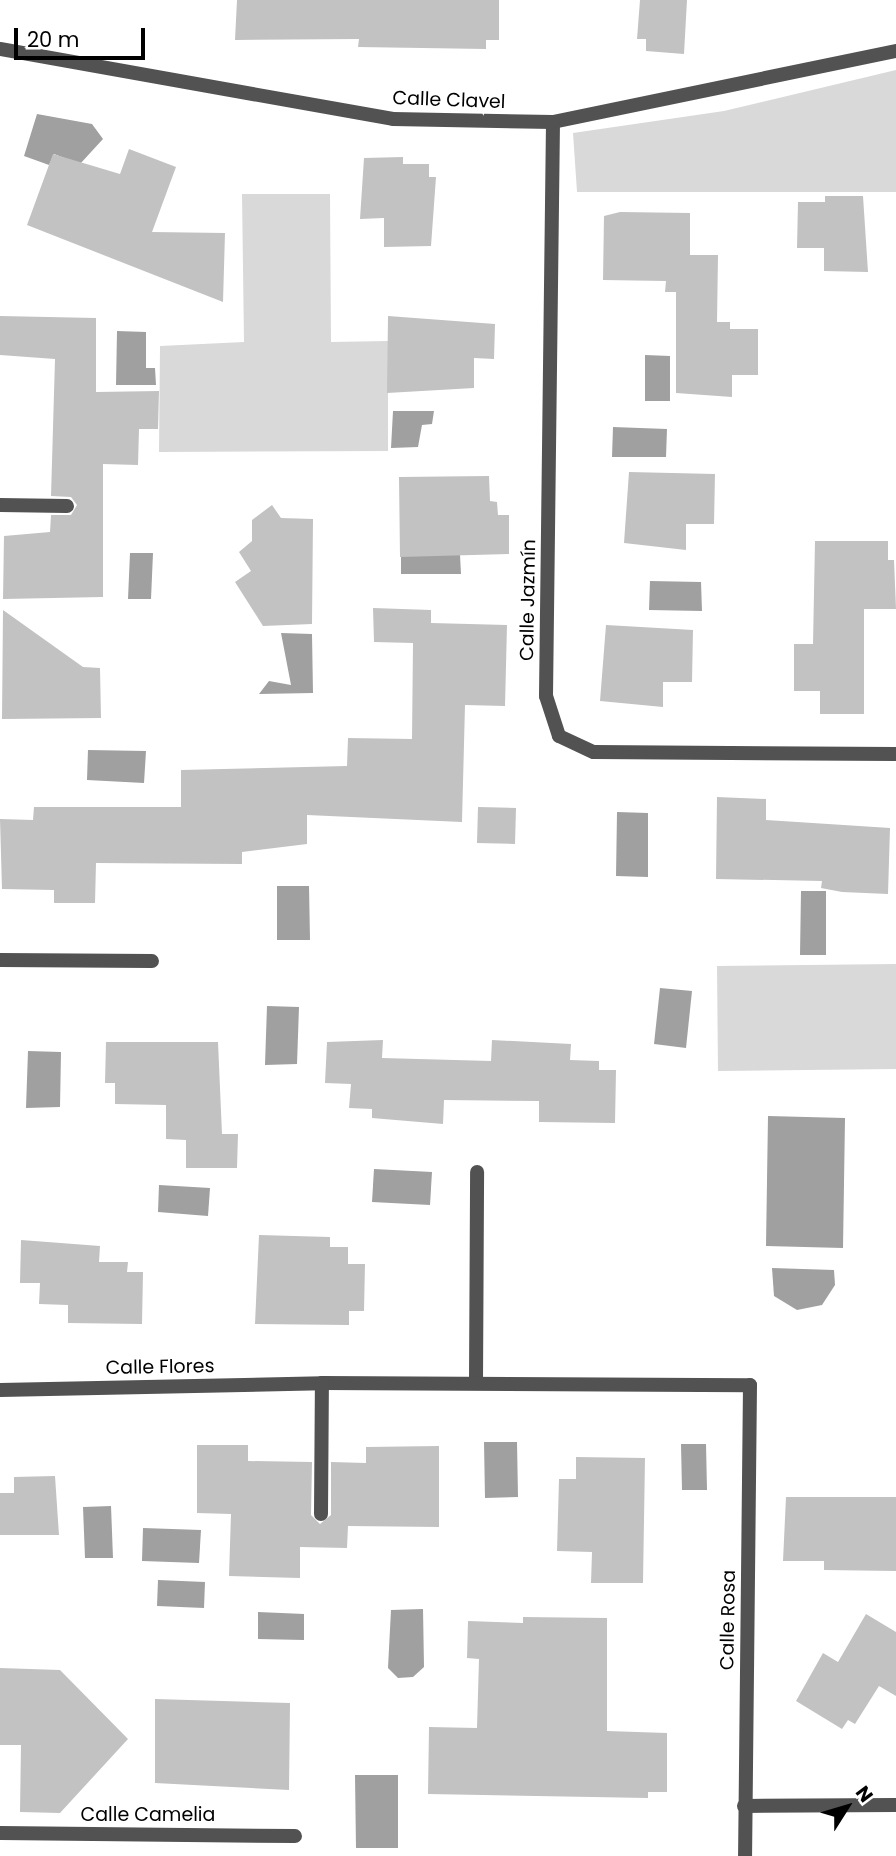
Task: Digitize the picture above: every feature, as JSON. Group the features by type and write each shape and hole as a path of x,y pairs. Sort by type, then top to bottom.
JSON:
{"street":[{"name":"Calle Clavel","path":"0,49 393,119 553,122 896,51"},
{"name":"Calle Jazmín","path":"553,122 546,696 559,736 594,752 896,754"},
{"path":"0,505 67,506"},
{"path":"0,960 152,961"},
{"path":"477,1172 477,1382"},
{"path":"321,1514 322,1382"},
{"name":"Calle Flores","path":"0,1390 322,1382 750,1385"},
{"name":"Calle Rosa","path":"745,1856 750,1385"},
{"path":"744,1806 896,1805"},
{"name":"Calle Camelia","path":"0,1833 295,1836"}],"shaded area":[{"path":"896,70 896,192 577,192 573,133 724,111"},
{"path":"37,114 92,124 103,139 80,164 54,154 49,165 24,156"},
{"path":"242,194 330,194 331,342 388,341 388,451 159,452 160,346 244,342"},
{"path":"117,331 146,332 146,368 155,368 156,385 116,385"},
{"path":"645,355 670,356 670,401 645,401"},
{"path":"393,411 434,411 432,424 422,425 418,447 391,448"},
{"path":"613,427 667,429 666,457 612,457"},
{"path":"130,553 153,553 151,599 128,599"},
{"path":"401,555 460,555 461,574 401,574"},
{"path":"650,581 701,582 702,611 649,610"},
{"path":"281,633 312,634 313,693 259,694 269,681 291,685"},
{"path":"88,750 146,751 144,783 87,780"},
{"path":"617,812 648,813 648,877 616,876"},
{"path":"277,886 309,886 310,940 277,940"},
{"path":"801,891 826,891 826,955 800,955"},
{"path":"896,964 896,1069 718,1071 717,966"},
{"path":"660,988 692,991 686,1048 654,1044"},
{"path":"267,1006 299,1007 297,1064 265,1065"},
{"path":"28,1051 61,1052 60,1107 26,1108"},
{"path":"768,1116 845,1118 843,1248 766,1246"},
{"path":"374,1169 432,1172 430,1205 372,1202"},
{"path":"159,1185 210,1188 208,1216 158,1212"},
{"path":"772,1268 834,1270 835,1285 822,1305 797,1310 774,1296"},
{"path":"484,1442 517,1442 518,1497 485,1498"},
{"path":"681,1444 706,1444 707,1490 682,1490"},
{"path":"111,1506 113,1558 85,1558 83,1507"},
{"path":"143,1528 201,1530 199,1563 142,1561"},
{"path":"158,1580 205,1582 204,1608 157,1606"},
{"path":"423,1609 424,1667 413,1677 398,1678 388,1668 391,1610"},
{"path":"258,1612 304,1614 304,1640 258,1639"},
{"path":"355,1775 398,1775 398,1848 356,1848"}],"building":[{"path":"237,0 499,0 499,40 486,40 486,49 358,47 359,39 235,40"},
{"path":"640,0 687,0 684,54 646,51 646,39 637,39"},
{"path":"129,149 176,167 152,232 225,233 223,302 27,225 53,154 120,174"},
{"path":"403,157 403,164 429,164 429,177 436,177 431,246 384,247 384,218 360,219 364,158"},
{"path":"825,196 863,196 868,272 824,271 824,248 797,248 798,202 825,202"},
{"path":"620,212 690,213 690,255 718,255 717,322 730,322 730,329 758,329 758,375 732,375 732,397 676,393 676,292 665,292 666,281 603,280 604,216"},
{"path":"0,316 96,318 96,392 159,391 158,429 139,429 138,465 103,464 103,597 3,599 4,536 50,532 51,515 71,515 77,505 71,497 51,496 55,359 0,355"},
{"path":"388,316 495,324 494,359 474,358 474,388 387,393"},
{"path":"629,472 715,474 714,524 686,524 686,550 624,543"},
{"path":"489,476 490,501 497,502 498,515 509,515 509,554 400,557 399,477"},
{"path":"272,505 281,518 313,519 312,624 263,626 235,582 251,571 239,552 252,541 252,520"},
{"path":"815,541 888,541 888,560 894,560 896,609 864,609 864,714 820,714 820,691 794,691 794,644 813,644"},
{"path":"373,608 431,610 431,623 507,625 505,706 465,705 462,822 307,815 307,844 242,852 242,864 96,863 95,903 54,903 54,890 2,889 0,819 33,820 34,807 181,807 181,770 347,766 348,738 412,739 413,643 374,642"},
{"path":"3,610 83,667 100,668 101,718 2,719"},
{"path":"606,625 693,630 692,682 663,682 663,707 600,701"},
{"path":"717,797 766,799 766,820 890,828 888,894 842,892 821,888 822,881 716,879"},
{"path":"478,807 516,808 515,844 477,843"},
{"path":"383,1040 382,1058 491,1061 492,1040 571,1044 570,1060 599,1061 599,1070 616,1070 615,1123 539,1122 539,1101 444,1100 443,1124 372,1118 372,1109 349,1108 351,1084 325,1083 327,1042"},
{"path":"106,1042 218,1042 222,1134 238,1134 237,1168 186,1168 186,1140 166,1139 166,1105 115,1104 115,1083 105,1083"},
{"path":"259,1235 330,1237 330,1247 348,1247 348,1264 365,1264 364,1311 349,1311 349,1325 255,1324"},
{"path":"21,1240 100,1246 99,1262 128,1262 127,1272 143,1272 142,1324 68,1323 68,1305 39,1304 40,1283 20,1283"},
{"path":"197,1445 248,1445 248,1461 312,1462 311,1515 320,1524 331,1515 331,1462 366,1463 366,1447 439,1446 439,1527 348,1526 347,1548 300,1547 300,1578 229,1576 231,1514 197,1513"},
{"path":"576,1457 645,1458 643,1583 591,1583 592,1552 557,1551 559,1479 576,1479"},
{"path":"55,1476 59,1535 0,1535 0,1493 14,1493 14,1477"},
{"path":"786,1497 896,1497 896,1571 824,1570 824,1561 783,1561"},
{"path":"866,1614 896,1632 896,1696 879,1686 855,1724 848,1720 842,1729 796,1701 823,1653 838,1662"},
{"path":"523,1617 607,1618 607,1731 667,1733 667,1792 648,1792 648,1798 428,1794 429,1727 477,1728 479,1659 467,1658 468,1621 523,1623"},
{"path":"0,1668 60,1670 128,1739 60,1813 20,1812 21,1745 0,1745"},
{"path":"155,1699 290,1703 289,1790 155,1783"}]}
